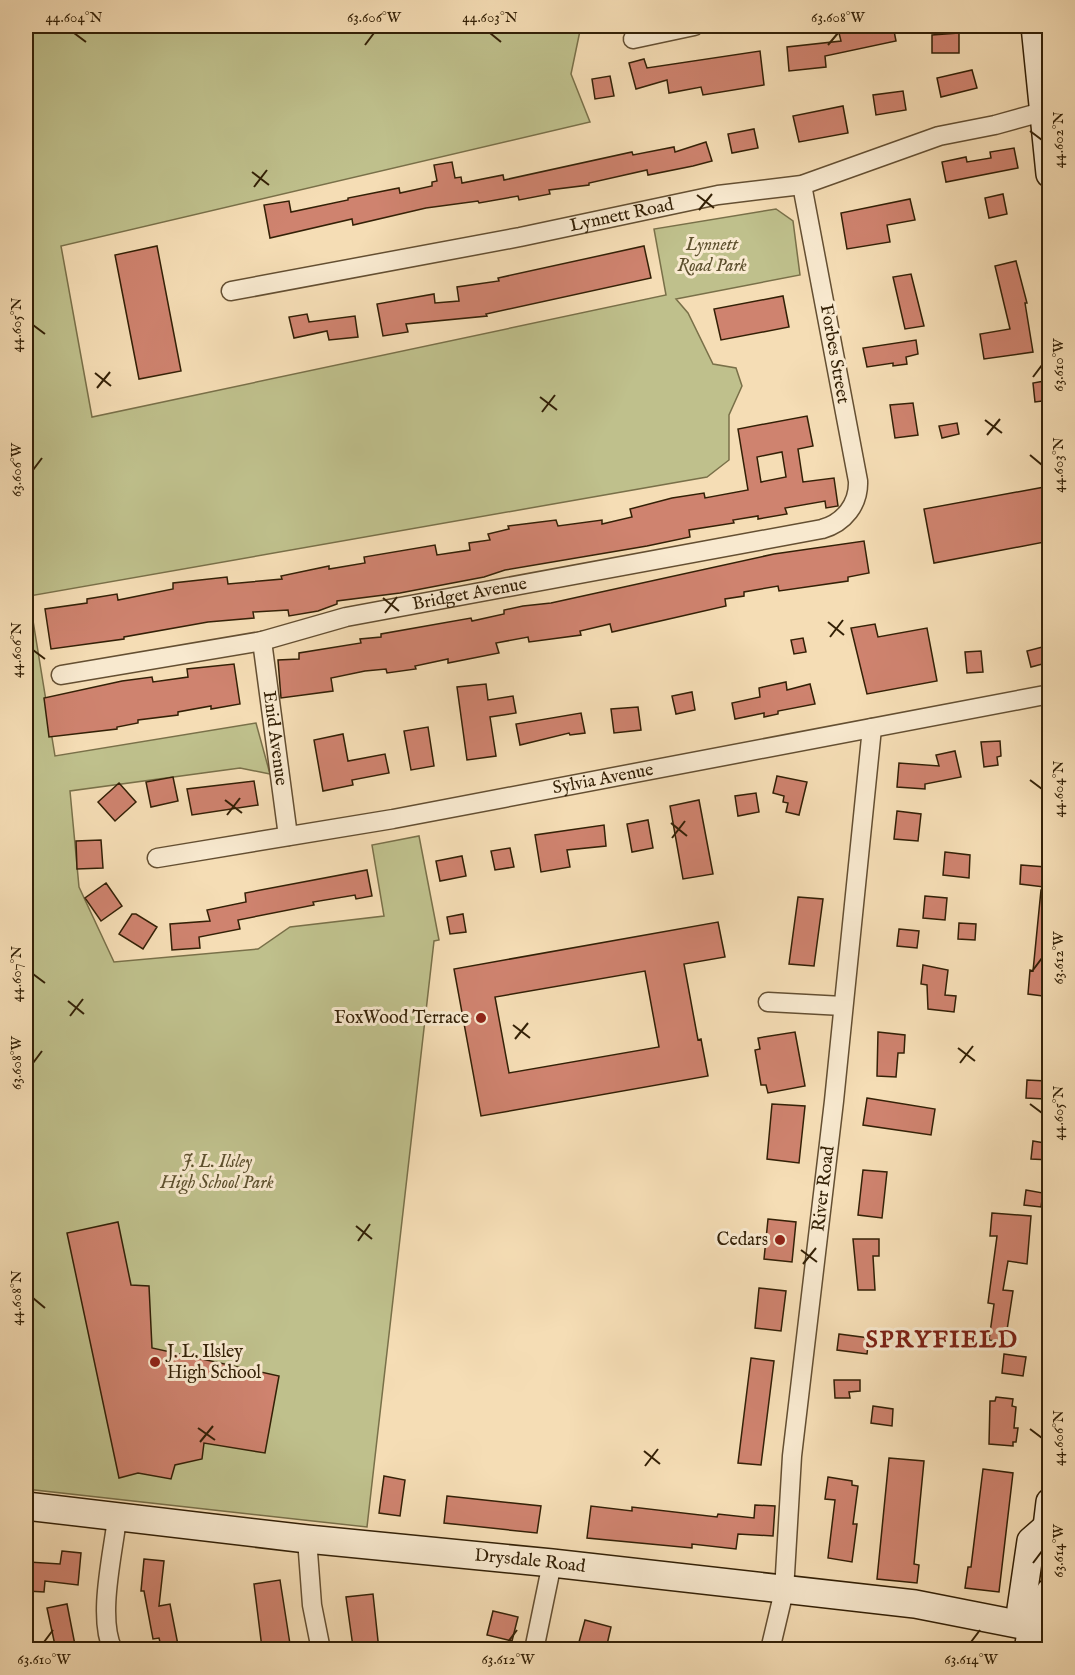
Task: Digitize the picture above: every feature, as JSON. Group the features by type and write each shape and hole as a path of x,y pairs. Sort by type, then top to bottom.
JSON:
{"street":[{"path":"633,39 694,26"},
{"path":"1035,26 1050,174"},
{"name":"Lynnett Road","path":"231,291 508,239 718,195 802,185 939,136 995,125 1042,112"},
{"name":"Forbes Street","path":"802,185 858,482 854,502 842,519"},
{"name":"Bridget Avenue","path":"61,675 262,641 346,617 822,529 842,519"},
{"name":"Enid Avenue","path":"262,641 288,836"},
{"name":"Sylvia Avenue","path":"157,858 393,819 1050,694"},
{"name":"River Road","path":"770,1650 784,1591 792,1456 872,728"},
{"path":"768,1002 843,1006"},
{"name":"Drysdale Road","path":"26,1506 306,1539 552,1563 915,1604 1030,1638"},
{"path":"113,1650 106,1631 105,1619 117,1518"},
{"path":"1030,1638 1021,1609 1031,1541 1049,1520"},
{"path":"306,1539 312,1605 321,1650"},
{"path":"534,1650 552,1563"},
{"path":"1030,1638 1047,1612 1050,1592"}],"green space":[{"path":"26,26 581,26 571,74 590,122 61,246 92,417 666,295 654,229 776,209 793,221 800,275 676,299 688,313 713,364 736,368 742,386 729,415 729,460 707,477 29,596 55,756 256,723 270,774 240,768 70,791 79,887 114,962 258,949 290,927 384,916 372,845 419,836 439,940 434,941 367,1527 26,1489"}],"building":[{"path":"893,26 896,41 825,56 826,67 789,71 787,47 841,41 839,33"},
{"path":"959,33 959,53 932,53 932,35"},
{"path":"760,51 764,85 703,95 701,87 669,93 667,80 636,89 629,63 644,59 647,68"},
{"path":"972,70 977,88 941,97 937,78"},
{"path":"610,76 614,96 595,99 592,79"},
{"path":"903,91 906,110 876,115 873,95"},
{"path":"843,106 848,133 799,142 793,116"},
{"path":"754,129 758,148 732,153 728,134"},
{"path":"706,142 712,161 693,166 648,175 647,170 589,183 589,185 549,190 550,194 519,200 518,196 479,203 478,201 426,208 353,225 352,219 270,238 264,205 289,201 291,212 399,188 400,193 432,186 432,182 437,181 434,165 452,162 455,178 461,177 462,183 503,175 504,180 632,152 633,155 674,147 675,152"},
{"path":"1014,148 1018,168 946,182 942,162 966,157 967,162 991,158 990,152"},
{"path":"1003,194 1007,214 989,218 985,198"},
{"path":"910,199 915,220 887,225 890,242 847,249 841,213"},
{"path":"157,246 181,371 139,379 115,255"},
{"path":"644,246 651,278 486,314 487,316 406,324 408,332 383,336 377,304 434,294 435,303 459,301 457,287 499,281 498,278"},
{"path":"1016,261 1027,303 1025,303 1033,352 984,359 980,334 1010,329 995,266"},
{"path":"911,274 924,326 905,329 893,277"},
{"path":"783,296 789,327 721,340 714,309"},
{"path":"307,314 309,322 355,316 358,337 329,340 327,331 294,338 289,317"},
{"path":"916,340 918,354 906,357 907,364 893,366 893,363 867,367 863,348"},
{"path":"1050,380 1050,400 1035,402 1033,383"},
{"path":"913,403 918,435 895,438 890,405"},
{"path":"807,416 813,446 798,449 803,482 834,478 838,506 826,508 825,501 785,508 787,514 733,520 734,523 689,530 690,537 505,570 484,577 400,593 337,601 337,604 318,611 289,616 288,610 253,612 254,618 208,622 124,637 124,639 51,649 45,609 87,603 87,599 117,594 118,600 173,589 173,583 227,577 228,584 282,579 281,576 329,566 329,569 365,563 364,557 435,545 437,555 470,550 469,543 490,540 488,534 509,529 508,526 556,520 558,526 602,520 602,524 632,517 630,509 672,498 704,493 705,498 748,490 738,429","holes":["782,452 786,477 761,482 757,457"]},
{"path":"957,423 959,434 942,438 939,426"},
{"path":"1050,486 1050,541 934,563 924,509"},
{"path":"864,541 869,573 848,577 848,581 779,591 778,586 744,592 744,596 725,599 726,606 612,632 610,624 580,631 581,635 529,642 528,637 496,643 499,653 448,663 448,659 415,666 416,669 387,673 386,669 365,671 331,678 333,691 281,698 278,660 299,659 299,653 361,643 360,639 381,637 381,634 471,618 472,621 504,614 504,610 551,603 774,554"},
{"path":"875,624 878,637 927,628 937,681 867,694 851,628"},
{"path":"803,638 806,652 794,654 791,640"},
{"path":"1050,645 1050,662 1031,667 1027,651"},
{"path":"981,651 983,672 967,673 965,652"},
{"path":"234,664 240,704 211,709 211,706 178,712 178,715 138,720 138,723 117,727 117,729 49,737 44,698 122,681 152,677 153,682 188,677 187,669"},
{"path":"786,682 787,690 810,684 815,704 778,711 778,714 764,717 764,713 735,719 732,703 760,697 759,688"},
{"path":"486,684 488,700 513,696 516,713 490,717 496,756 467,760 457,687"},
{"path":"692,692 695,710 676,714 672,696"},
{"path":"638,707 641,730 614,733 611,709"},
{"path":"581,713 585,733 570,735 569,733 520,745 516,724"},
{"path":"428,727 434,766 411,770 404,731"},
{"path":"343,734 348,761 385,754 389,773 352,780 353,785 323,791 314,740"},
{"path":"1000,741 1001,756 997,757 998,765 984,767 981,742"},
{"path":"955,751 961,777 925,784 925,789 897,787 899,763 939,766 936,755"},
{"path":"777,776 807,782 799,815 786,812 788,803 783,802 784,796 773,793"},
{"path":"173,777 178,801 151,807 146,782"},
{"path":"254,781 258,805 192,815 187,789"},
{"path":"119,783 136,802 115,821 98,802"},
{"path":"756,793 759,812 738,816 735,796"},
{"path":"699,800 713,874 683,879 670,806"},
{"path":"897,811 921,814 918,841 894,839"},
{"path":"648,820 653,848 632,852 627,824"},
{"path":"604,825 606,846 567,850 570,867 541,872 535,835"},
{"path":"101,840 103,868 77,869 76,841"},
{"path":"510,848 514,867 495,870 491,851"},
{"path":"945,852 970,855 969,878 943,875"},
{"path":"462,856 466,876 440,881 436,861"},
{"path":"1021,865 1046,867 1044,887 1020,884"},
{"path":"367,870 372,896 356,899 355,895 313,902 314,905 238,920 240,929 199,937 200,948 172,950 170,924 210,921 207,910 246,902 245,893"},
{"path":"106,883 122,906 101,921 85,898"},
{"path":"1041,890 1050,890 1050,997 1028,994 1030,970 1033,971"},
{"path":"925,896 947,898 945,920 923,918"},
{"path":"798,897 823,899 814,966 789,964"},
{"path":"132,914 136,914 157,927 143,949 119,934"},
{"path":"463,914 466,932 450,934 447,917"},
{"name":"FoxWood Terrace","path":"718,922 725,957 684,964 698,1040 701,1039 708,1076 481,1116 454,969","holes":["645,971 659,1047 509,1073 495,997"]},
{"path":"959,923 976,924 975,940 958,939"},
{"path":"899,929 919,931 917,948 897,946"},
{"path":"923,965 948,970 945,995 956,996 954,1012 928,1009 927,985 921,984"},
{"path":"795,1032 805,1086 768,1093 766,1085 761,1085 755,1050 760,1049 758,1038"},
{"path":"878,1032 905,1035 904,1053 898,1053 896,1077 877,1076"},
{"path":"1027,1080 1046,1081 1045,1099 1026,1098"},
{"path":"867,1098 935,1109 931,1135 863,1125"},
{"path":"772,1104 805,1106 799,1163 767,1159"},
{"path":"1033,1141 1050,1144 1050,1160 1031,1159"},
{"path":"863,1170 887,1172 882,1218 858,1215"},
{"path":"1026,1190 1043,1193 1041,1207 1024,1205"},
{"path":"992,1213 1031,1216 1027,1264 1008,1261 1003,1290 1013,1291 1005,1343 989,1340 994,1304 988,1303 997,1236 990,1236"},
{"name":"Cedars","path":"768,1219 796,1222 792,1262 764,1259"},
{"name":"J. L. Ilsley High School","path":"118,1222 131,1285 149,1286 152,1348 279,1376 265,1453 204,1443 202,1459 175,1465 171,1479 138,1473 119,1478 67,1233"},
{"path":"853,1239 879,1239 879,1256 873,1256 875,1290 858,1290"},
{"path":"759,1288 786,1291 781,1331 755,1328"},
{"path":"839,1334 869,1338 867,1354 837,1350"},
{"path":"1004,1354 1026,1357 1023,1376 1002,1373"},
{"path":"751,1358 774,1361 761,1465 738,1463"},
{"path":"834,1380 860,1380 860,1391 849,1392 850,1398 835,1398"},
{"path":"996,1397 1013,1399 1012,1406 1016,1407 1014,1428 1018,1428 1016,1442 1013,1442 1013,1446 989,1444 990,1401 995,1401"},
{"path":"873,1406 893,1409 892,1426 871,1423"},
{"path":"889,1458 924,1461 914,1564 919,1565 917,1583 877,1579"},
{"path":"983,1469 1013,1473 999,1592 965,1588 968,1567 971,1567"},
{"path":"384,1476 405,1480 400,1516 379,1513"},
{"path":"828,1477 852,1481 852,1485 858,1486 853,1524 857,1524 852,1562 828,1558 835,1500 825,1499"},
{"path":"447,1496 541,1506 537,1533 444,1523"},
{"path":"755,1505 775,1506 773,1536 738,1534 736,1549 692,1544 692,1548 587,1538 591,1506 632,1511 632,1507 717,1517 718,1514 754,1518"},
{"path":"62,1551 81,1553 78,1585 45,1581 44,1592 27,1591 29,1562 60,1564"},
{"path":"144,1559 164,1561 159,1606 170,1604 179,1650 162,1650 159,1638 153,1639 144,1591 141,1591"},
{"path":"280,1580 290,1644 262,1648 254,1584"},
{"path":"373,1594 379,1650 356,1650 353,1647 346,1597"},
{"path":"67,1604 76,1650 56,1650 47,1608"},
{"path":"493,1611 518,1617 512,1641 487,1635"},
{"path":"585,1620 611,1627 606,1649 579,1642"}],"place":[{"name":"FoxWood Terrace","path":"481,1018"},
{"name":"Cedars","path":"780,1240"},
{"name":"J. L. Ilsley High School","path":"155,1362"}],"district":[{"name":"SPRYFIELD","path":"942,1340"}],"park label":[{"name":"Lynnett Road Park","path":"712,255"},
{"name":"J. L. Ilsley High School Park","path":"217,1172"}]}
